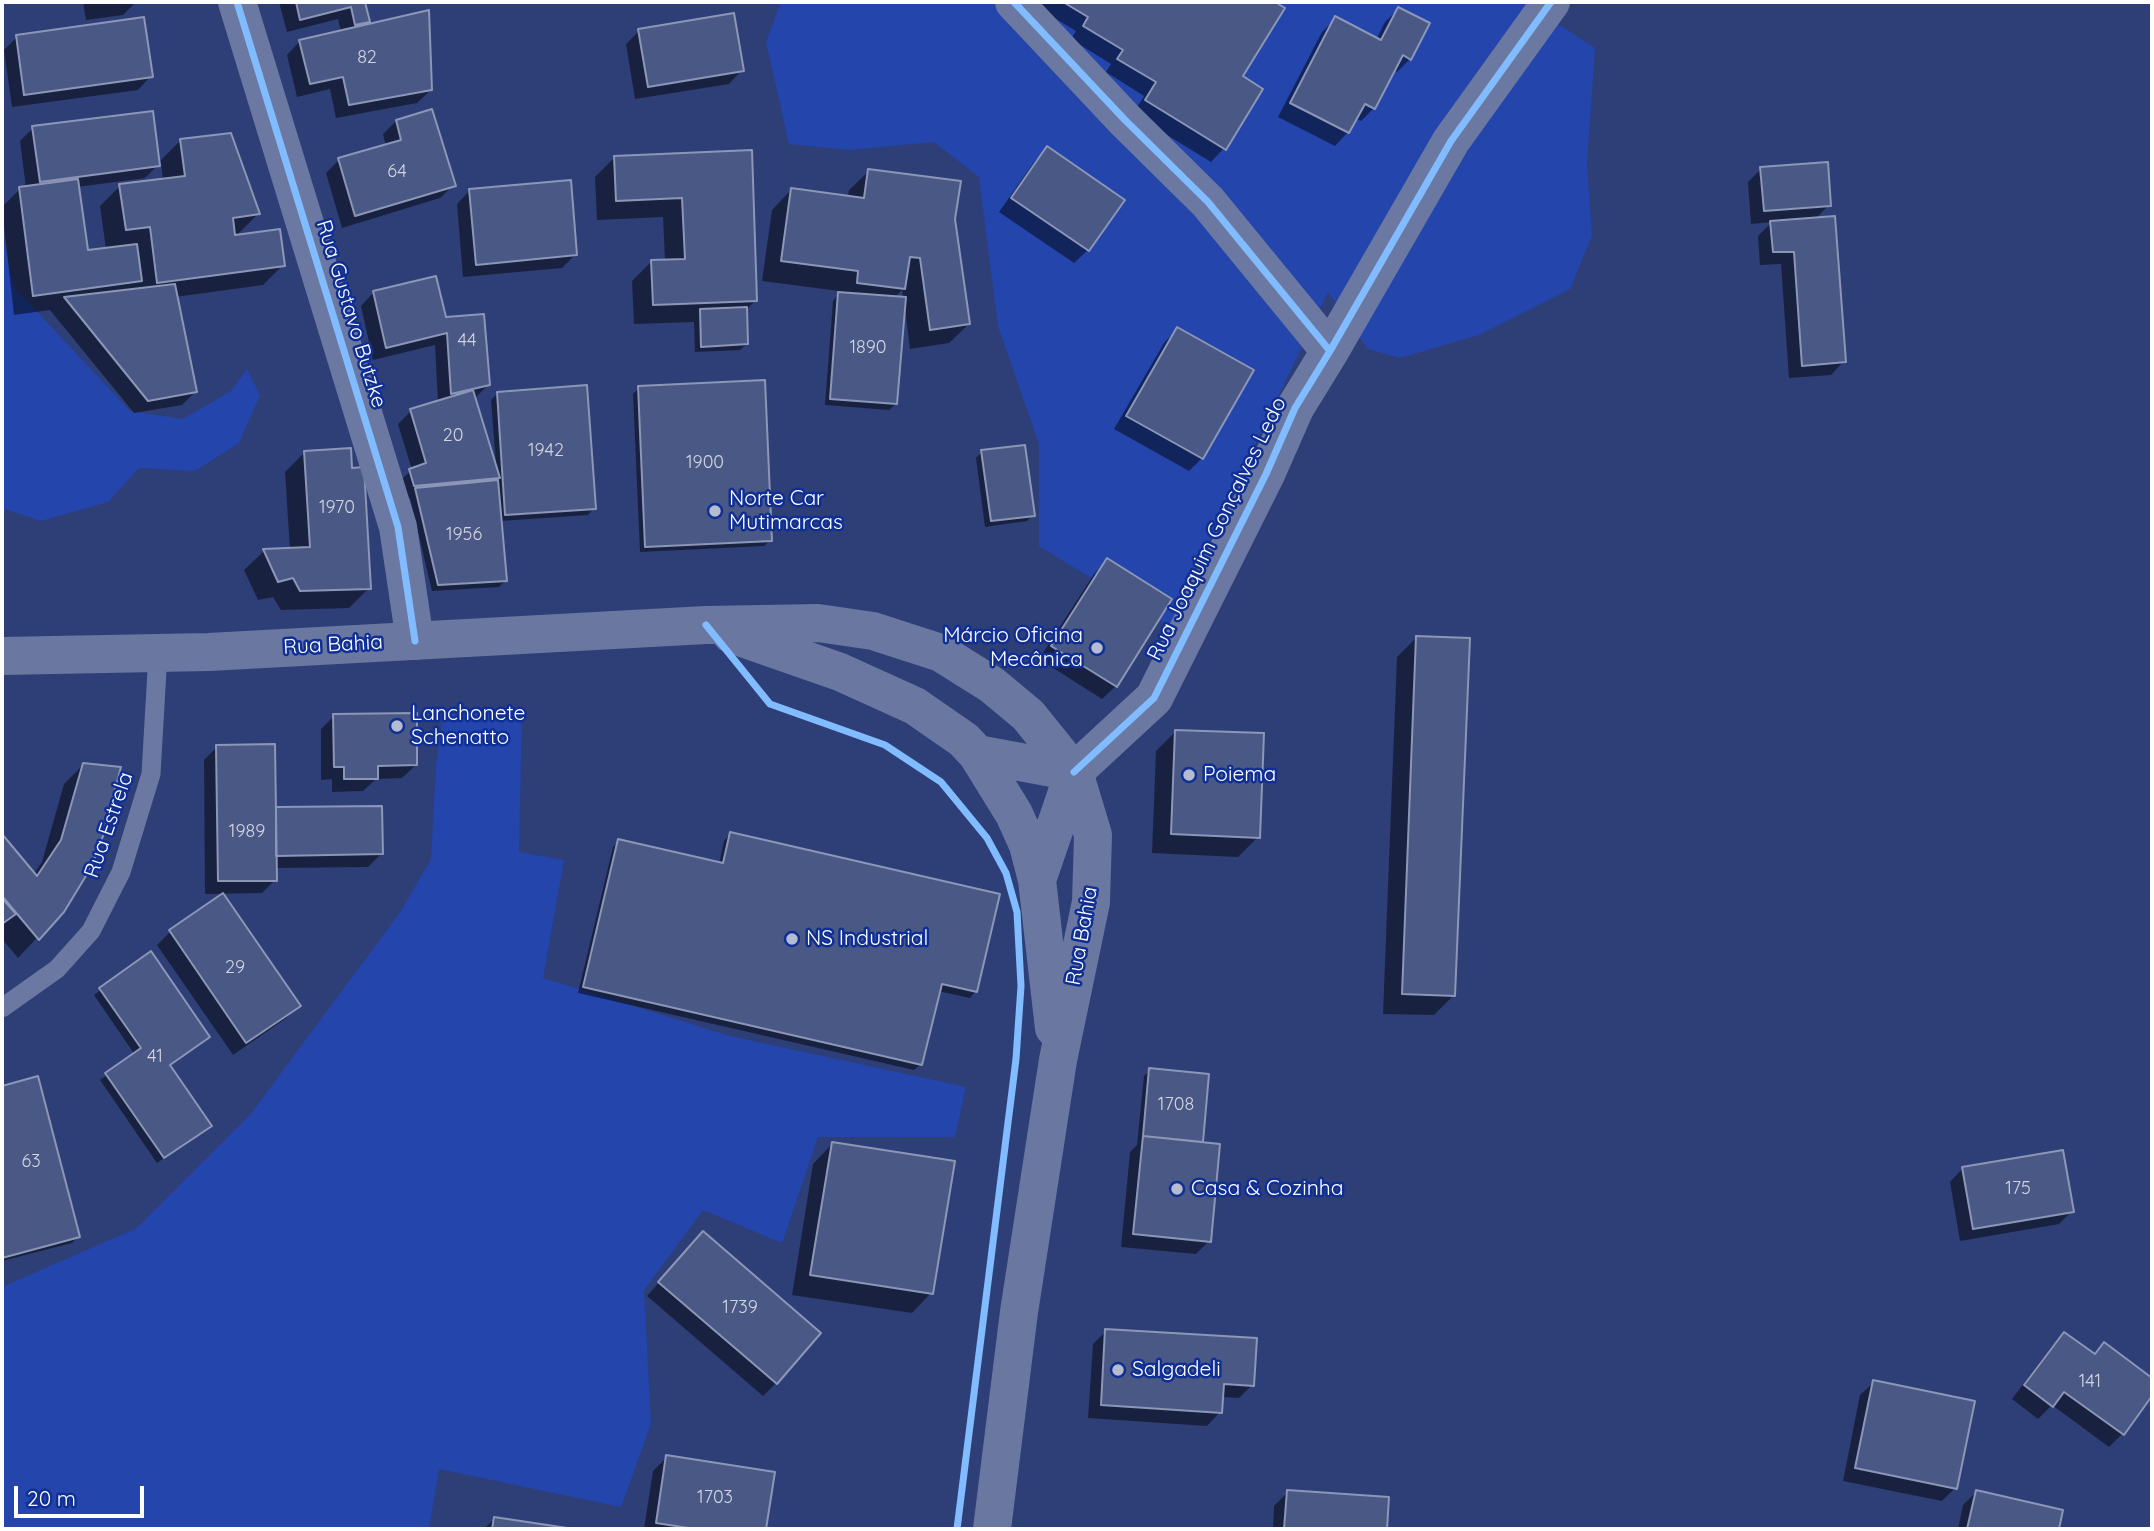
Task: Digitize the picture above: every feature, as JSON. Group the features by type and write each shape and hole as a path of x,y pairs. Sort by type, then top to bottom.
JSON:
{"main road":[{"name":"Rua Bahia","path":"2,656 158,653 706,625 818,623 873,631 941,653 992,685 1028,715 1074,772 1093,835 1091,902 1058,1060 1020,1312 992,1529"},
{"name":"Rua Bahia","path":"706,625 840,672 915,706 964,740 977,754 1014,814 1028,845 1037,880 1058,1060"},
{"path":"977,754 1074,772 1037,880"}],"street":[{"name":"Rua Gustavo Butzke","path":"237,2 398,527 415,641"},
{"path":"1014,2 1125,120 1208,202 1330,351"},
{"name":"Rua Joaquim Gonçalves Ledo","path":"1074,772 1154,698 1266,474 1295,408 1451,141 1551,2"}],"lane":[{"name":"Rua Estrela","path":"2,1008 57,969 91,931 121,872 151,774 158,653"}],"shaded area":[{"path":"781,2 1534,2 1533,8 1595,48 1587,163 1592,236 1570,289 1479,335 1400,358 1368,349 1328,292 1169,626 1039,546 1039,444 998,326 979,177 934,142 850,150 789,144 766,42"},
{"path":"2,233 14,287 130,411 183,419 231,391 247,369 260,395 239,443 195,471 139,468 108,502 41,521 2,508"},
{"path":"522,708 519,852 564,860 543,978 730,1036 966,1087 955,1137 818,1137 782,1243 703,1210 644,1290 651,1424 621,1507 439,1469 429,1529 2,1529 2,1287 137,1228 250,1115 401,911 431,859 436,766 443,715"}],"building":[{"path":"296,2 365,2 370,22 355,25 351,7 300,20"},
{"path":"1063,2 1275,2 1285,8 1243,76 1263,89 1226,150 1145,100 1156,82 1117,59 1123,50 1083,26 1088,17"},
{"path":"1398,7 1430,23 1411,60 1403,55 1375,109 1365,104 1349,133 1290,103 1335,16 1381,40"},
{"path":"429,10 432,90 349,105 343,77 310,84 299,40"},
{"path":"734,13 744,71 648,87 638,29"},
{"path":"144,17 153,77 24,95 16,35"},
{"path":"432,109 456,186 355,216 338,158 401,140 396,120"},
{"path":"153,111 160,166 40,182 32,126"},
{"path":"231,133 260,214 233,218 235,235 280,229 285,266 157,283 150,227 126,230 119,184 185,176 180,139"},
{"path":"1047,146 1125,200 1089,251 1011,198"},
{"path":"752,150 757,301 653,305 651,260 685,259 682,198 616,201 614,156"},
{"path":"1828,162 1831,206 1764,211 1760,167"},
{"path":"868,169 961,181 955,219 970,324 930,330 920,258 910,257 905,289 857,283 858,271 781,261 791,188 864,198"},
{"path":"78,179 88,250 137,244 142,281 33,296 19,187"},
{"path":"571,180 577,255 476,265 469,189"},
{"path":"1835,216 1846,362 1802,366 1794,252 1773,252 1770,221"},
{"path":"436,276 446,317 484,314 490,385 451,394 447,333 386,348 373,291"},
{"path":"175,284 197,392 148,401 64,297"},
{"path":"838,292 906,297 897,404 830,399"},
{"path":"747,307 748,344 701,347 700,309"},
{"path":"1177,327 1254,370 1203,459 1126,416"},
{"path":"765,380 772,541 645,547 638,386"},
{"path":"587,385 596,509 505,515 497,392"},
{"path":"473,390 500,478 414,486 409,469 426,463 410,409"},
{"path":"1025,445 1035,516 991,521 981,450"},
{"path":"351,448 352,468 364,467 371,589 300,591 293,578 278,582 263,549 310,547 304,451"},
{"path":"498,480 507,581 438,585 415,488"},
{"path":"1107,558 1172,599 1117,687 1051,646"},
{"path":"1416,636 1470,638 1455,996 1402,994"},
{"path":"417,713 417,765 378,766 378,779 344,779 344,767 334,767 333,714"},
{"path":"1175,730 1264,733 1260,838 1171,834"},
{"path":"275,744 277,881 218,881 216,745"},
{"path":"83,763 121,767 103,836 92,866 64,912 39,940 2,896 2,834 37,876 61,840"},
{"path":"382,806 383,854 276,856 276,807"},
{"name":"NS Industrial","path":"730,832 1000,894 977,992 942,984 922,1065 583,987 618,839 723,863"},
{"path":"223,893 301,1006 246,1043 169,930"},
{"path":"2,898 16,914 2,924"},
{"path":"151,951 210,1037 170,1065 212,1126 164,1158 105,1073 141,1048 99,988"},
{"path":"1149,1068 1209,1074 1203,1142 1143,1136"},
{"path":"38,1076 80,1237 2,1258 2,1086"},
{"name":"Casa & Cozinha","path":"1143,1136 1220,1144 1211,1242 1133,1234"},
{"path":"832,1142 955,1161 933,1294 810,1275"},
{"path":"2063,1150 2074,1212 1973,1229 1962,1167"},
{"path":"703,1231 821,1333 777,1384 658,1282"},
{"path":"1105,1329 1257,1338 1254,1386 1224,1384 1222,1413 1101,1405"},
{"path":"2064,1332 2095,1354 2104,1342 2152,1378 2152,1396 2124,1435 2064,1392 2053,1407 2024,1385"},
{"path":"1873,1380 1975,1401 1957,1489 1855,1468"},
{"path":"666,1455 775,1472 766,1529 695,1529 656,1523"},
{"path":"1287,1490 1389,1497 1387,1529 1284,1529"},
{"path":"1976,1490 2063,1510 2059,1529 1967,1529"},
{"path":"494,1517 574,1529 492,1529"}],"cycle path":[{"path":"237,2 398,527 415,641"},
{"path":"1014,2 1125,120 1208,202 1330,351"},
{"path":"1074,772 1154,698 1266,474 1295,408 1451,141 1551,2"},
{"path":"706,625 770,704 885,745 941,782 987,838 1006,873 1017,912 1021,986 1016,1059 957,1529"}],"place":[{"name":"Norte Car Mutimarcas","path":"715,511"},
{"name":"Márcio Oficina Mecânica","path":"1097,648"},
{"name":"Lanchonete Schenatto","path":"397,726"},
{"name":"Poiema","path":"1189,775"},
{"name":"NS Industrial","path":"792,939"},
{"name":"Casa & Cozinha","path":"1177,1189"},
{"name":"Salgadeli","path":"1118,1370"}]}
